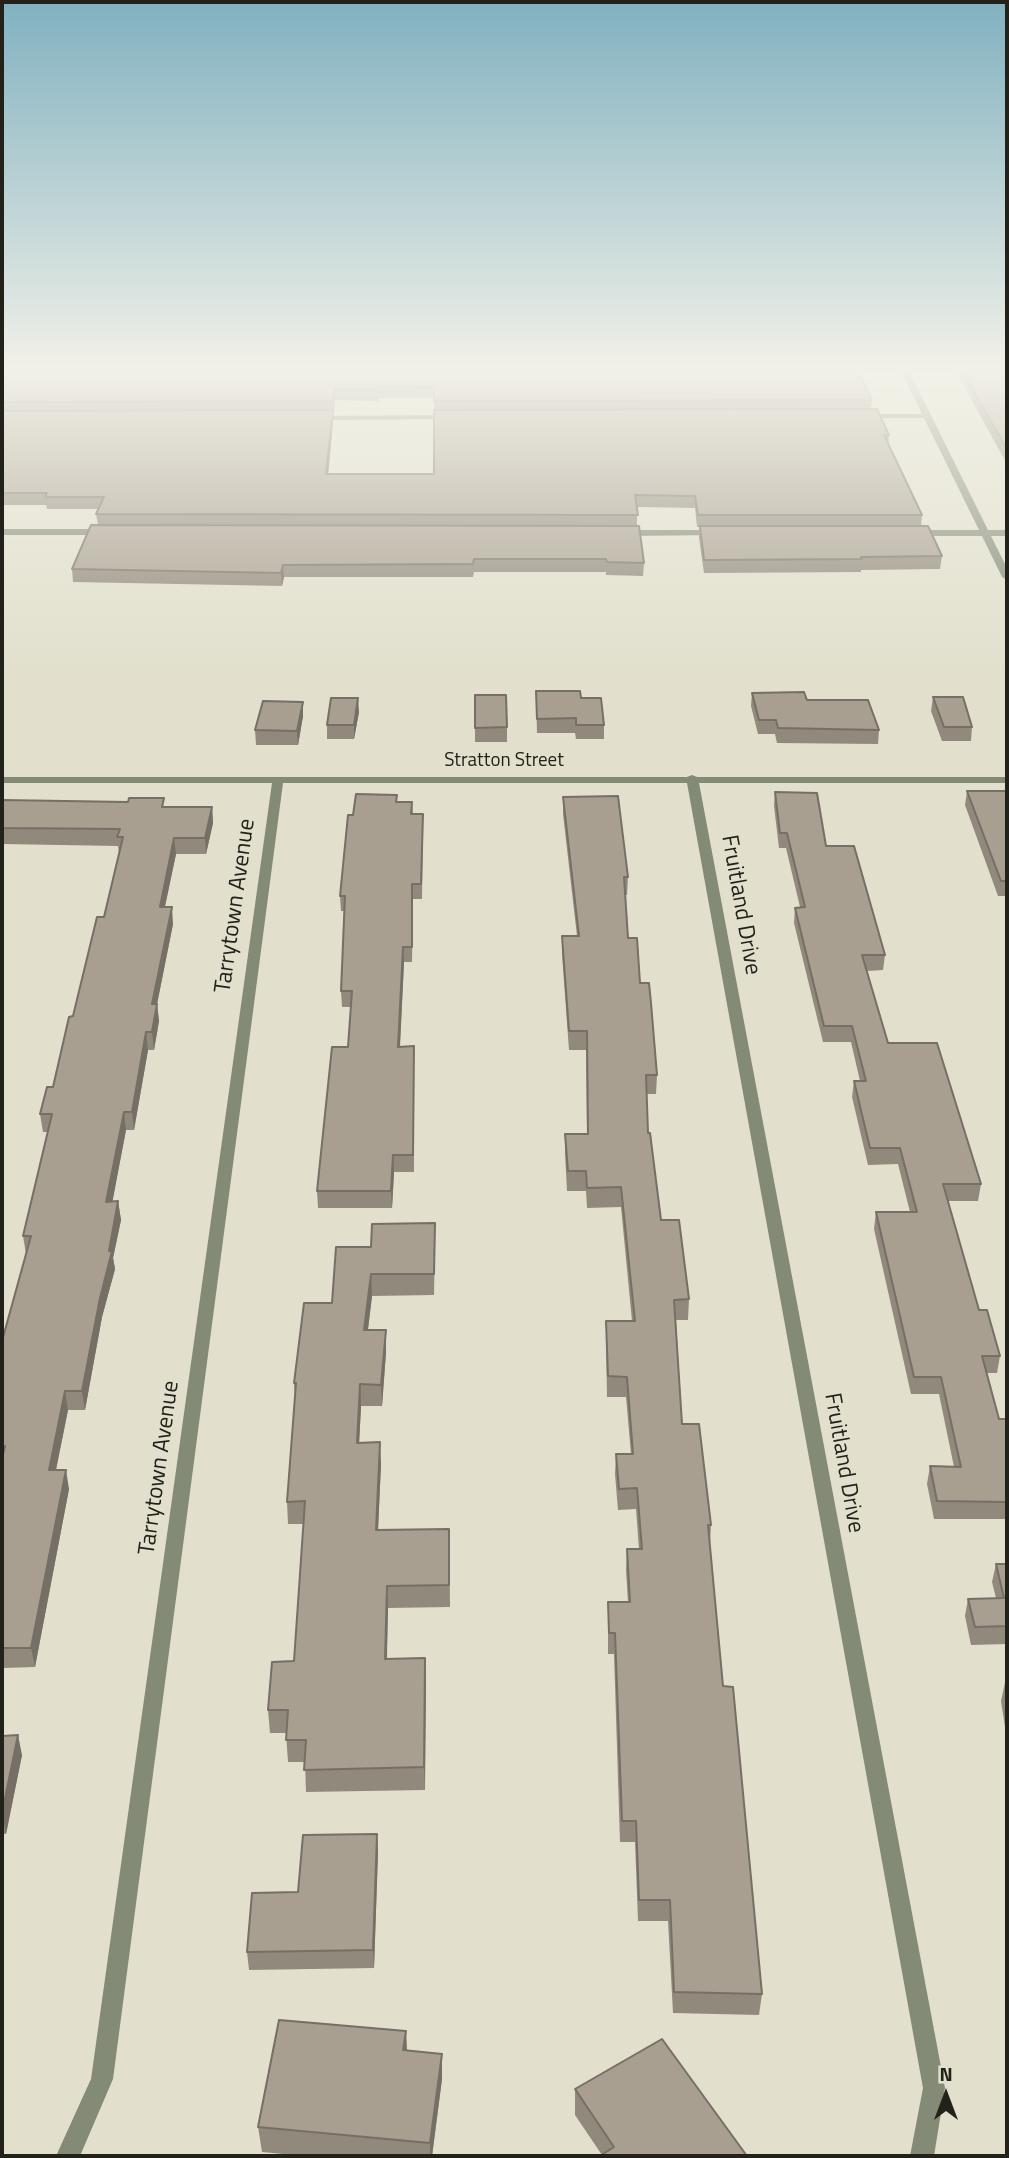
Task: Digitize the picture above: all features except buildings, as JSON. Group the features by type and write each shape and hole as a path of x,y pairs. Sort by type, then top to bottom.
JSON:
{"street":[{"path":"955,472 1007,577"},
{"path":"2,532 113,532"},
{"path":"612,533 724,533"},
{"path":"904,533 1007,533"},
{"name":"Fruitland Drive","path":"692,778 934,2088 922,2156"},
{"name":"Tarrytown Avenue","path":"68,2156 102,2078 278,779"},
{"name":"Stratton Street","path":"2,780 1007,780"}]}
